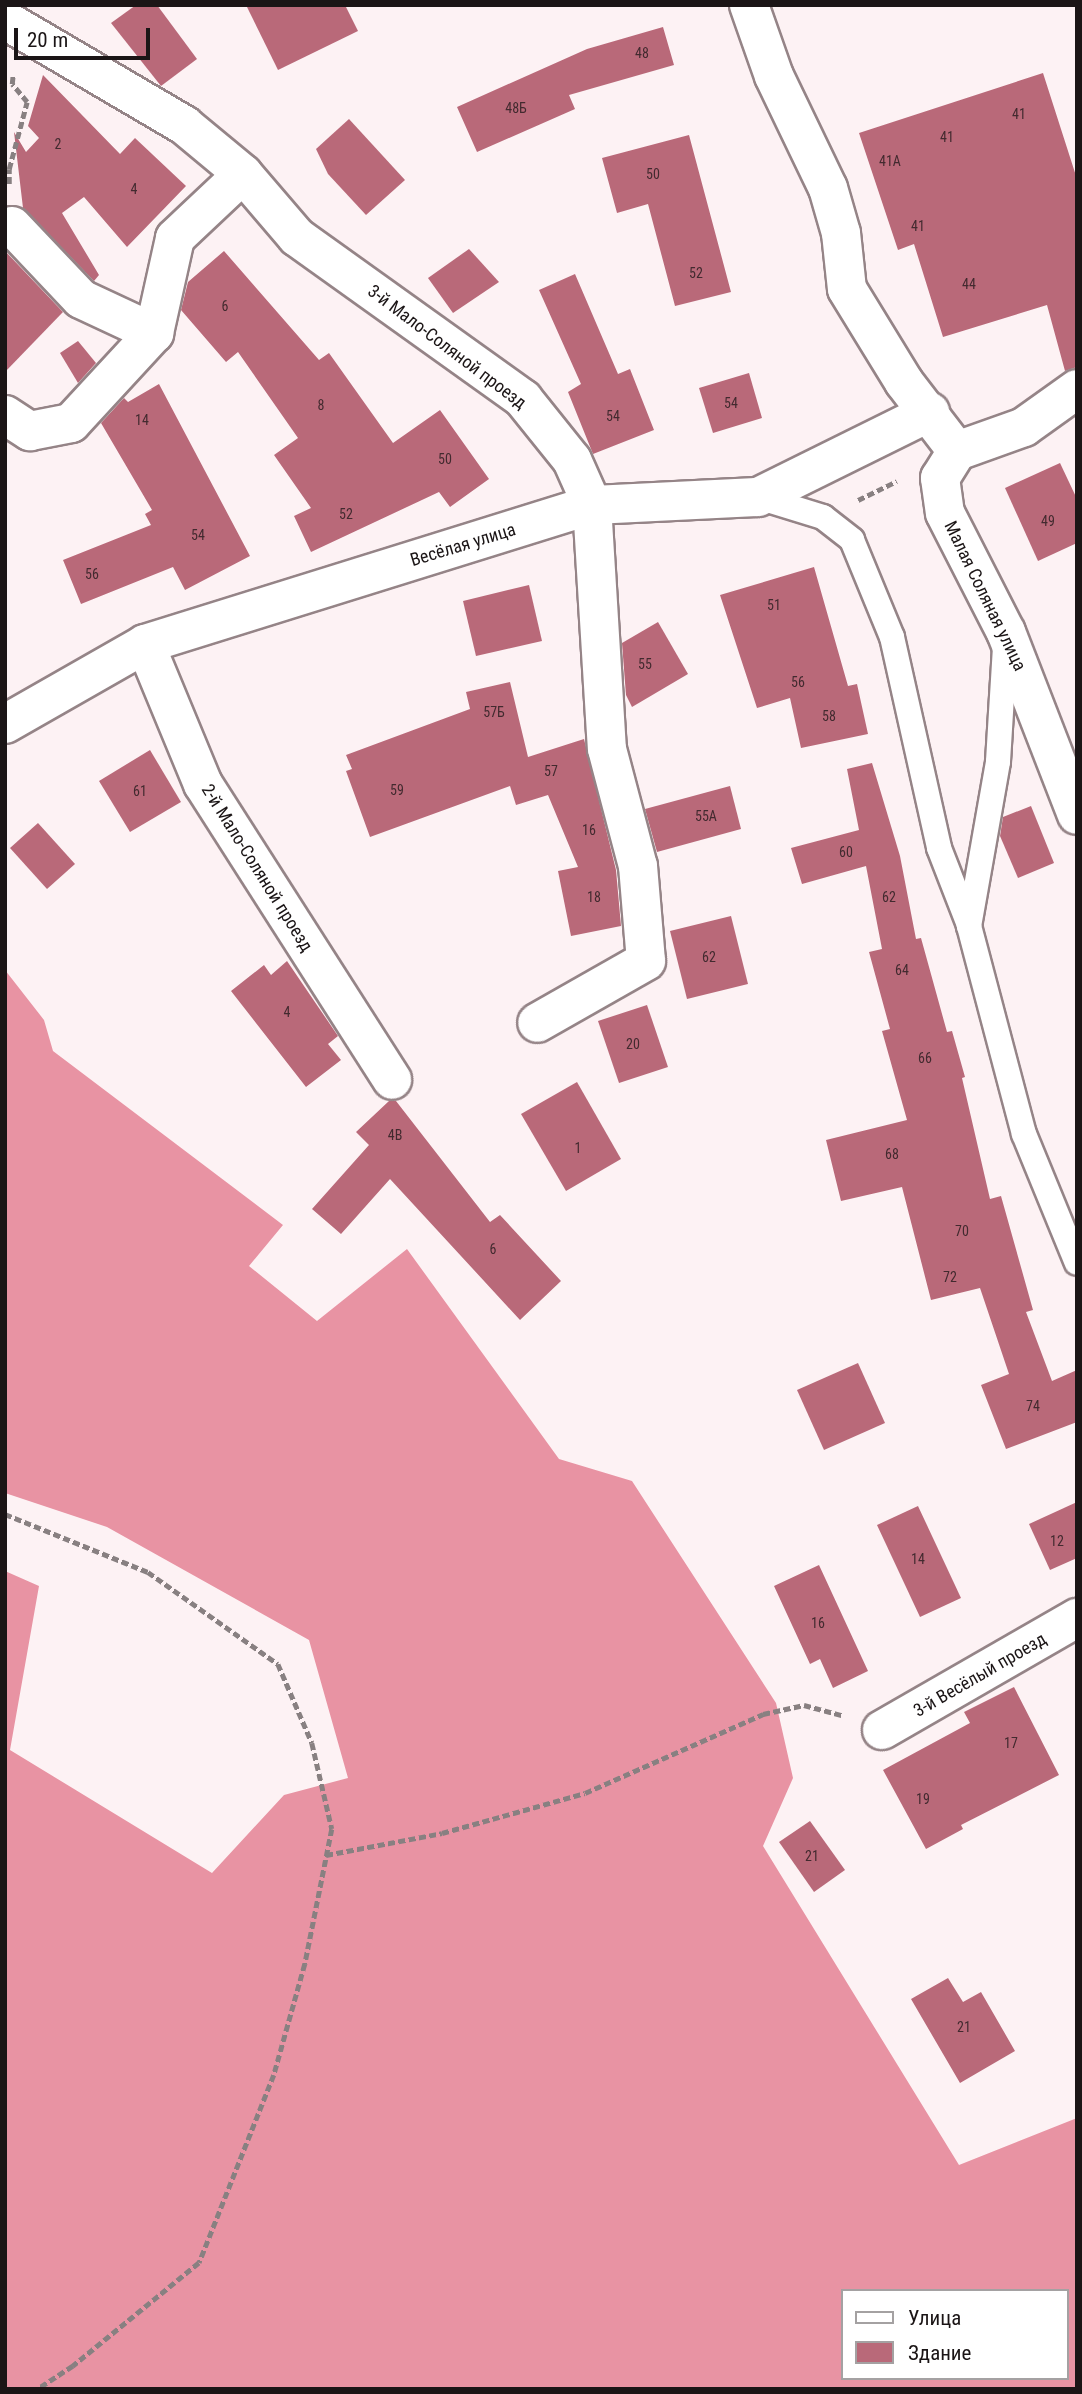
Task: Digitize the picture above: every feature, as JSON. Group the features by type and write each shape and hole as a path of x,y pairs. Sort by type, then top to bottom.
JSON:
{"street":[{"path":"749,5 774,76 828,188 841,233 847,289 904,382 930,412 957,451 1024,426 1077,389"},
{"name":"3-й Мало-Соляной проезд","path":"14,25 184,125 243,174 297,237 523,399 572,460 592,505 607,749 638,866 646,961 537,1023"},
{"path":"5,415 30,431 71,423 154,332 175,238 243,174"},
{"path":"12,226 81,299 154,332"},
{"name":"Весёлая улица","path":"5,724 145,644 592,505 758,497 930,412"},
{"name":"Малая Соляная улица","path":"957,451 940,478 945,513 1006,632 1077,815"},
{"name":"2-й Мало-Соляной проезд","path":"145,644 203,784 392,1080"},
{"name":"3-й Весёлый проезд","path":"882,1730 1077,1618"}],"lane":[{"path":"758,497 823,517 852,540 892,637 939,848 969,926 1024,1134 1077,1263"},
{"path":"969,926 998,762 1006,632"}],"path":[{"path":"12,226 9,169 27,102 12,84 14,25"},
{"path":"823,517 957,451"},
{"path":"5,1514 148,1572 278,1664 312,1743 332,1829 305,1964 274,2075 199,2263 73,2366 38,2389"},
{"path":"327,1855 442,1833 585,1793 763,1714 804,1705 882,1730"}],"shaded area":[{"path":"5,970 44,1020 53,1051 283,1225 249,1266 317,1321 407,1249 559,1459 632,1481 776,1703 793,1778 763,1846 959,2165 1077,2118 1077,2389 5,2389 5,1571 39,1586 10,1750 212,1873 284,1795 348,1778 309,1640 107,1527 5,1493"}],"building":[{"path":"136,5 157,5 197,59 161,86 111,23"},
{"path":"246,5 345,5 358,31 278,70"},
{"path":"663,27 674,65 569,95 575,109 477,152 457,107 587,49"},
{"path":"1043,73 1077,179 1077,367 1065,371 1047,305 943,337 914,244 898,250 859,133"},
{"path":"43,75 120,154 135,138 186,186 127,247 84,197 62,213 99,275 94,281 23,208 14,132 26,152 39,138 28,126"},
{"path":"349,119 405,180 366,215 328,174 316,149"},
{"path":"689,135 731,292 675,306 648,204 617,213 602,158"},
{"path":"469,249 499,282 453,313 428,278"},
{"path":"5,251 63,312 5,372"},
{"path":"224,251 319,360 329,353 393,443 440,410 489,479 450,507 439,492 311,552 294,516 311,508 274,455 298,438 238,352 226,362 181,310 188,282"},
{"path":"575,274 618,374 630,369 654,430 593,454 568,392 581,384 539,290"},
{"path":"78,341 96,363 78,383 60,353"},
{"path":"749,373 762,418 713,433 699,388"},
{"path":"159,384 250,556 185,590 173,567 81,604 63,560 151,525 145,514 152,510 101,423 124,398 128,402"},
{"path":"1060,463 1077,499 1077,543 1038,561 1005,488"},
{"path":"814,567 848,686 857,684 868,734 801,748 790,698 757,708 720,595"},
{"path":"529,585 542,641 476,656 463,601"},
{"path":"658,622 688,674 632,707 626,695 622,643"},
{"path":"510,682 528,757 584,739 616,870 621,926 571,936 558,871 578,867 548,795 516,805 510,786 370,837 346,771 352,769 346,755 470,709 466,692"},
{"path":"150,750 181,802 130,832 99,781"},
{"path":"872,763 900,856 916,939 921,938 947,1032 952,1031 965,1077 962,1078 990,1199 1001,1196 1033,1310 1026,1312 1052,1381 1077,1370 1077,1422 1006,1449 981,1385 1009,1374 980,1288 931,1300 902,1187 841,1201 826,1140 907,1120 882,1031 890,1029 869,952 882,949 866,866 802,884 791,848 859,830 847,769"},
{"path":"730,786 741,829 657,852 645,809"},
{"path":"1031,806 1054,863 1018,878 1000,836 1003,817"},
{"path":"38,823 75,864 47,889 10,848"},
{"path":"731,916 748,984 687,999 670,931"},
{"path":"287,961 338,1036 328,1044 341,1060 306,1087 231,991 264,965 271,975"},
{"path":"647,1005 668,1067 619,1083 598,1021"},
{"path":"577,1082 621,1159 566,1191 521,1114"},
{"path":"389,1101 396,1101 490,1222 500,1215 561,1281 520,1320 390,1179 341,1234 312,1209 369,1145 356,1132"},
{"path":"858,1363 885,1423 824,1450 797,1390"},
{"path":"1077,1502 1077,1558 1050,1570 1029,1524"},
{"path":"918,1506 961,1598 920,1617 877,1525"},
{"path":"819,1565 868,1671 833,1688 820,1659 810,1664 774,1586"},
{"path":"1014,1687 1059,1775 961,1825 963,1829 926,1849 883,1770 970,1723 964,1712"},
{"path":"810,1821 845,1870 814,1892 779,1842"},
{"path":"948,1978 963,2002 981,1992 1015,2051 960,2083 911,1999"}]}
